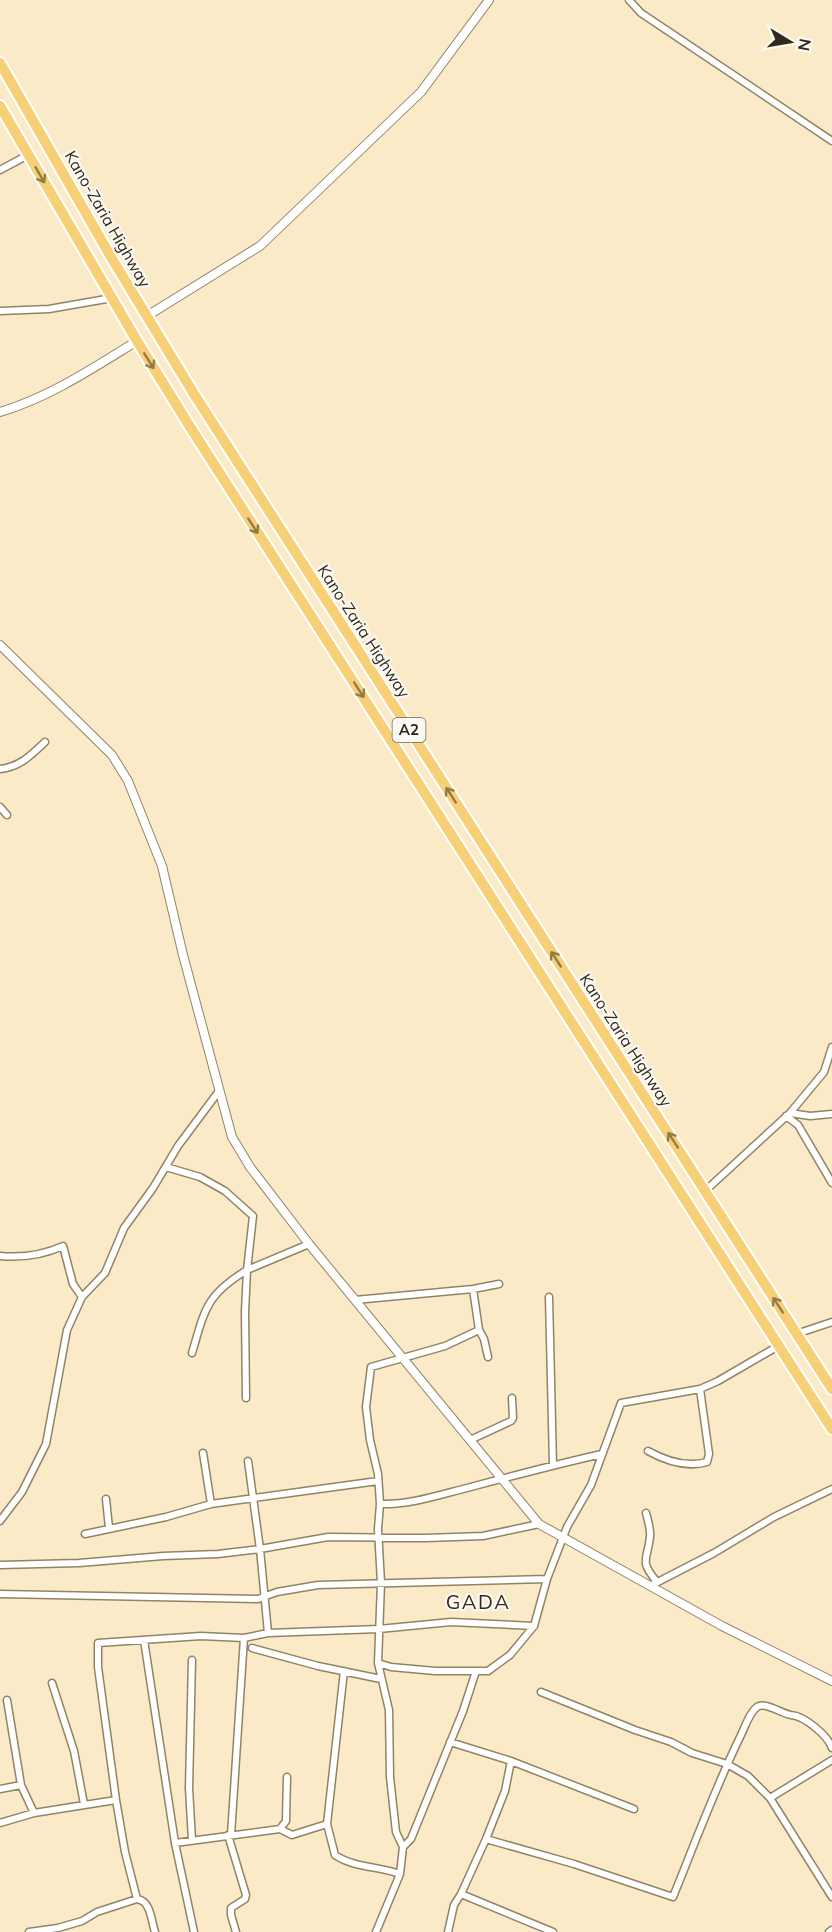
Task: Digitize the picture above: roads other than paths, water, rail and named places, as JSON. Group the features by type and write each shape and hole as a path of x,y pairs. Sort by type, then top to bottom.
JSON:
{"highway":[{"name":"Kano-Zaria Highway","path":"0,63 111,256 194,394 832,1389"},
{"name":"A2","path":"0,106 137,341 205,450 832,1429"}],"street":[{"path":"147,316 260,246 421,92 489,0"},
{"path":"629,0 641,14 832,141"},
{"path":"0,170 28,155"},
{"path":"0,311 49,309 112,298"},
{"path":"0,412 20,406 62,387 137,341"},
{"path":"0,645 112,755 128,781 162,866 183,955 232,1137 250,1167 309,1244 539,1524 653,1584 722,1626 832,1681"},
{"path":"0,769 24,761 45,742"},
{"path":"0,807 7,815"},
{"path":"705,1191 788,1114 824,1072 832,1047"},
{"path":"0,1521 22,1492 46,1444 67,1330 82,1297 105,1273 124,1228 178,1146 219,1091"},
{"path":"788,1114 810,1116 832,1114"},
{"path":"788,1114 798,1125 832,1183"},
{"path":"166,1167 201,1177 225,1191 254,1216 247,1270 246,1398"},
{"path":"192,1353 203,1315 214,1296 225,1284 247,1270 309,1244"},
{"path":"0,1256 29,1256 53,1251 63,1246 73,1284 82,1297"},
{"path":"355,1300 473,1289 499,1284"},
{"path":"473,1289 479,1330 484,1339 488,1357"},
{"path":"549,1297 553,1465"},
{"path":"796,1334 832,1322"},
{"path":"376,1932 400,1874 403,1847 396,1832 390,1776 389,1710 378,1663 381,1583 380,1504 366,1407 371,1367 445,1346 479,1330"},
{"path":"378,1663 435,1671 488,1671 510,1655 534,1626 567,1527 591,1485 621,1403 700,1389 780,1346"},
{"path":"648,1451 664,1460 678,1464 707,1462 709,1454 700,1389"},
{"path":"470,1440 511,1421 513,1418 512,1398"},
{"path":"203,1453 211,1504"},
{"path":"380,1504 424,1499 602,1454"},
{"path":"248,1461 266,1596 268,1633"},
{"path":"85,1534 166,1517 211,1504 378,1481"},
{"path":"653,1584 714,1553 774,1517 832,1489"},
{"path":"106,1499 109,1528"},
{"path":"646,1513 650,1535 645,1558 646,1569 653,1584"},
{"path":"0,1565 79,1563 218,1554 328,1537 483,1536 539,1524"},
{"path":"0,1594 258,1599 278,1592 318,1585 548,1579"},
{"path":"137,1899 125,1852 116,1800 98,1667 98,1642 201,1636 244,1638 268,1633 379,1629 451,1622 534,1626"},
{"path":"236,1932 231,1908 245,1899 246,1895 230,1835 244,1638"},
{"path":"144,1640 175,1843 194,1932"},
{"path":"252,1648 318,1666 381,1679"},
{"path":"192,1660 189,1788 192,1840"},
{"path":"344,1671 327,1824 335,1855 342,1860 385,1868 400,1874"},
{"path":"403,1847 411,1839 463,1712 476,1671"},
{"path":"52,1683 74,1751 84,1804"},
{"path":"542,1692 635,1730 672,1742 692,1753 727,1764 748,1776 770,1798 832,1897"},
{"path":"8,1700 21,1785 34,1813"},
{"path":"486,1839 574,1864 673,1897 727,1764 751,1714 758,1706 764,1705 810,1722 830,1741 832,1748"},
{"path":"450,1742 511,1761 634,1809"},
{"path":"770,1798 832,1760"},
{"path":"448,1932 454,1905 486,1839 505,1791 511,1761"},
{"path":"280,1829 286,1821 287,1777"},
{"path":"0,1789 21,1785"},
{"path":"0,1822 34,1813 116,1800"},
{"path":"175,1843 280,1829 292,1835 327,1824"},
{"path":"461,1894 553,1932"},
{"path":"29,1932 58,1928 82,1921 97,1912 137,1899 147,1904 155,1932"}],"district":[{"name":"GADA","path":"478,1602"}]}
